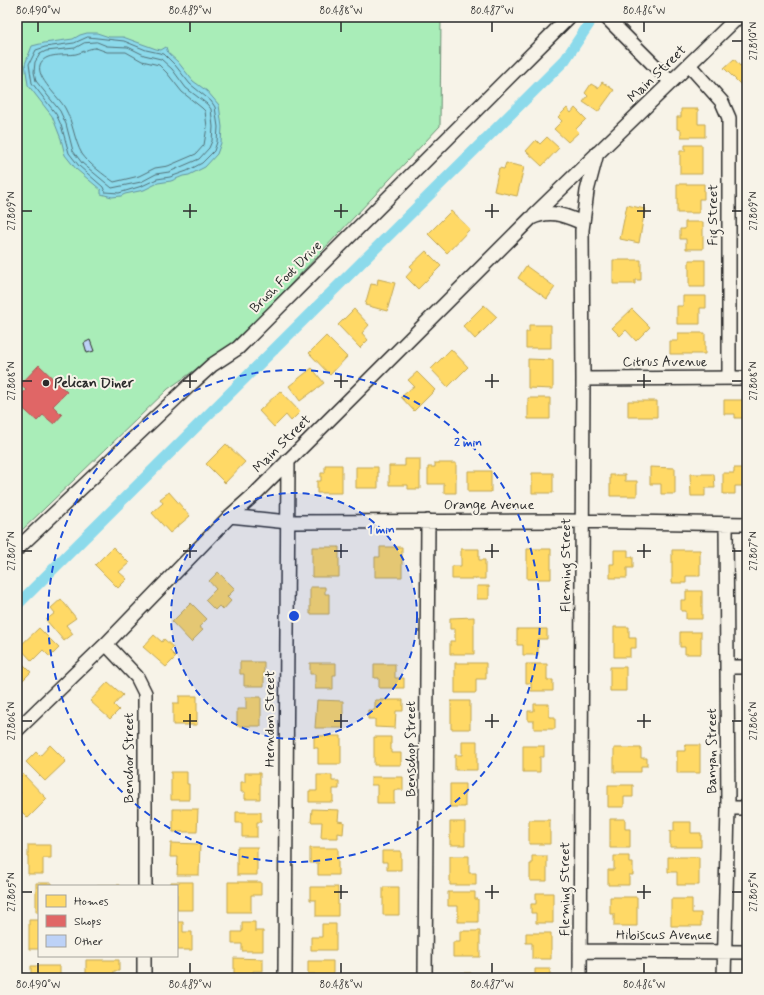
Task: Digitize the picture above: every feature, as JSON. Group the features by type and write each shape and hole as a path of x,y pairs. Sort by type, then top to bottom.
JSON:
{"street":[{"name":"Brush Foot Drive","path":"17,549 190,384 212,365 238,348 569,17"},
{"path":"606,17 671,82"},
{"name":"Main Street","path":"17,730 106,644 230,516 257,492 530,218 738,17"},
{"name":"Fig Street","path":"689,65 722,102 729,118 729,378"},
{"name":"Fleming Street","path":"580,978 584,379 583,223 587,191 597,153"},
{"name":"Main Street","path":"530,218 548,212 563,215 583,223"},
{"name":"Citrus Avenue","path":"584,379 747,378"},
{"name":"Herndon Street","path":"285,978 288,460"},
{"name":"Orange Avenue","path":"230,516 288,522 582,521 747,524"},
{"name":"Benschop Street","path":"425,978 428,521"},
{"name":"Banyan Street","path":"724,978 728,808 726,524"},
{"name":"Benchor Street","path":"106,644 137,677 145,693 145,885"},
{"path":"728,667 747,667"},
{"path":"728,808 747,808"},
{"name":"Hibiscus Avenue","path":"580,951 747,952"},
{"path":"144,957 144,978"}],"green space":[{"path":"17,17 441,17 440,126 239,339 168,389 17,535"}],"water":[{"path":"87,33 97,33 109,37 123,37 161,50 166,47 168,53 178,62 193,81 207,91 219,105 222,127 221,143 217,154 205,167 189,175 171,181 158,183 144,190 112,197 101,194 101,190 76,169 65,155 61,139 52,116 28,85 25,64 32,46 73,39"}],"building: Homes":[{"path":"734,59 740,66 747,60 747,85 744,88 724,68"},
{"path":"602,82 614,90 598,112 583,102 588,96 585,93 591,84 598,88"},
{"path":"567,108 571,113 575,108 586,119 576,129 579,132 568,142 554,129 562,121 558,117"},
{"path":"681,109 698,109 698,124 705,124 705,137 681,137 681,130 677,129 677,117 681,117"},
{"path":"547,137 559,148 542,166 526,151 536,140 540,144"},
{"path":"685,145 702,145 702,174 680,174 680,151 685,151"},
{"path":"506,163 524,167 517,196 494,191 499,168 504,169"},
{"path":"677,184 704,184 704,199 699,199 699,213 677,213"},
{"path":"627,205 645,209 639,243 620,239"},
{"path":"451,211 470,229 447,253 428,234"},
{"path":"685,222 703,222 703,249 686,249 686,239 680,239 680,229 685,229"},
{"path":"426,251 441,266 418,289 406,277 413,269 410,266"},
{"path":"613,260 641,260 641,280 635,280 635,284 613,284"},
{"path":"689,260 705,260 705,287 689,287"},
{"path":"526,266 555,287 547,299 518,278"},
{"path":"378,279 395,283 387,311 365,305 371,284 377,285"},
{"path":"683,296 706,296 706,308 700,308 700,324 677,324 677,306 683,306"},
{"path":"484,305 497,317 475,339 463,326"},
{"path":"354,309 369,325 362,333 368,340 360,348 338,325"},
{"path":"632,309 650,327 636,341 626,330 620,336 612,328"},
{"path":"529,325 551,325 551,348 526,348 526,332 529,332"},
{"path":"678,333 705,333 705,354 670,354 670,341 678,341"},
{"path":"326,336 347,357 330,375 309,353"},
{"path":"451,349 468,367 448,387 431,369"},
{"path":"528,359 553,360 553,389 528,388"},
{"path":"312,368 324,383 300,401 289,386"},
{"path":"417,372 435,390 414,411 401,397 414,386 408,380"},
{"path":"280,391 300,412 291,421 286,415 274,427 259,411"},
{"path":"528,398 550,398 550,419 528,419"},
{"path":"724,400 747,400 747,418 735,418 735,414 724,414"},
{"path":"628,401 657,401 657,417 628,417"},
{"path":"226,444 245,462 225,483 206,464"},
{"path":"405,459 420,459 420,489 408,489 408,485 389,485 389,466 405,466"},
{"path":"435,463 456,463 456,493 444,493 444,484 428,484 428,467 435,467"},
{"path":"325,465 342,465 342,493 317,493 317,481 321,481 321,473 325,473"},
{"path":"356,467 378,467 378,488 356,488"},
{"path":"650,467 675,468 675,494 661,494 661,484 650,484"},
{"path":"734,468 746,468 747,486 735,486 735,494 723,494 723,473 734,473"},
{"path":"468,471 491,471 491,492 468,492"},
{"path":"532,473 553,473 553,493 532,493"},
{"path":"690,474 714,474 715,488 705,488 705,496 691,496"},
{"path":"610,475 625,475 625,481 637,481 637,496 610,496"},
{"path":"169,492 190,516 170,533 152,513 163,503 160,499"},
{"path":"113,547 129,563 119,572 127,579 118,588 95,565"},
{"path":"312,547 339,547 339,577 312,577"},
{"path":"380,547 402,547 402,577 375,577 375,557 380,557"},
{"path":"461,549 479,549 479,560 485,560 485,579 452,579 452,566 461,566"},
{"path":"527,549 551,549 551,579 527,579"},
{"path":"614,550 628,550 628,557 633,557 633,568 627,568 627,578 610,578 610,564 614,564"},
{"path":"672,550 700,550 700,576 686,576 686,583 672,583"},
{"path":"218,572 235,589 227,597 231,601 223,610 219,606 215,610 205,600 216,589 209,581"},
{"path":"477,586 489,586 489,599 477,599"},
{"path":"310,587 325,587 325,594 329,594 329,614 310,614"},
{"path":"686,591 702,591 702,619 686,619 686,611 681,611 681,600 686,600"},
{"path":"61,599 76,618 66,625 73,634 64,641 46,620 55,613 51,608"},
{"path":"191,603 207,619 199,627 203,630 191,642 172,622"},
{"path":"474,617 474,654 450,654 450,641 455,641 455,629 450,629 450,618"},
{"path":"614,627 629,627 629,638 636,638 636,648 630,648 630,657 614,657"},
{"path":"39,628 59,648 50,657 43,650 32,661 19,647"},
{"path":"517,629 547,629 547,639 538,639 538,655 523,655 523,645 517,645"},
{"path":"680,632 701,632 701,654 685,654 685,647 680,647"},
{"path":"154,635 162,642 164,639 173,647 170,651 176,657 166,667 143,647"},
{"path":"17,658 31,672 17,686"},
{"path":"240,662 264,662 264,686 244,686 244,674 240,674"},
{"path":"310,663 336,663 336,675 333,675 333,689 315,689 315,674 310,674"},
{"path":"455,663 486,663 486,679 476,679 476,693 455,693"},
{"path":"374,664 395,664 395,678 404,678 404,688 379,688 379,678 374,678"},
{"path":"526,664 547,664 547,680 553,680 553,691 531,691 531,683 526,683"},
{"path":"610,667 626,667 626,691 610,691"},
{"path":"108,682 123,695 114,705 119,710 110,719 90,701"},
{"path":"179,696 197,696 197,725 173,725 173,703 179,703"},
{"path":"246,697 261,697 261,726 237,726 237,709 246,709"},
{"path":"317,700 343,701 343,728 315,728"},
{"path":"375,700 403,700 403,711 396,711 395,728 375,727 375,719 368,719 368,710 375,710"},
{"path":"451,701 470,701 470,729 451,729"},
{"path":"534,704 549,704 549,717 555,717 555,729 534,729 534,721 528,721 528,711 534,711"},
{"path":"314,736 341,736 341,764 318,764 318,748 314,748"},
{"path":"374,737 391,737 391,753 401,753 401,765 374,765"},
{"path":"462,741 477,741 477,770 455,770 455,755 462,755"},
{"path":"50,745 66,761 45,781 26,762 36,752 40,756"},
{"path":"685,745 700,745 700,773 677,773 677,751 685,751"},
{"path":"523,746 544,746 544,757 540,757 540,772 523,772"},
{"path":"614,748 641,748 641,758 647,758 647,766 641,766 641,772 614,772"},
{"path":"171,772 187,772 189,800 171,800"},
{"path":"245,773 260,773 260,799 245,799 245,792 241,792 241,782 245,782"},
{"path":"23,774 47,799 28,818 17,807 17,797 21,793 17,788 17,780"},
{"path":"317,775 332,775 332,781 339,781 339,789 333,789 333,802 309,802 309,791 317,791"},
{"path":"371,777 403,777 403,790 394,790 394,803 377,803 377,785 371,785"},
{"path":"450,784 465,784 465,807 450,807"},
{"path":"608,785 633,785 633,797 624,797 624,807 608,807"},
{"path":"173,809 198,809 197,832 173,832"},
{"path":"312,809 339,810 338,821 344,822 343,834 338,833 338,838 321,838 322,822 311,822"},
{"path":"236,812 261,812 261,822 257,822 257,837 242,837 242,823 236,823"},
{"path":"610,819 625,819 625,829 630,829 630,848 610,848"},
{"path":"529,820 550,820 550,844 529,844"},
{"path":"450,822 465,822 465,845 450,845"},
{"path":"674,822 691,822 691,833 701,833 701,847 670,847 670,831 674,831"},
{"path":"171,843 200,844 199,875 177,875 178,857 170,857"},
{"path":"28,845 51,845 51,858 43,858 43,874 28,874"},
{"path":"237,847 257,847 257,875 237,875"},
{"path":"310,848 338,848 338,875 318,875 318,863 310,863"},
{"path":"382,851 401,851 401,870 387,870 387,862 382,862"},
{"path":"450,856 469,856 469,873 476,873 476,885 450,885"},
{"path":"532,856 547,856 547,881 530,881 530,864 532,864"},
{"path":"614,856 629,856 629,863 633,863 633,875 629,875 629,885 608,885 608,870 614,870"},
{"path":"668,857 699,857 699,885 677,885 677,872 668,872"},
{"path":"171,882 193,882 193,910 178,910 178,885 171,885"},
{"path":"228,882 261,882 261,895 251,895 251,912 228,912"},
{"path":"36,883 52,883 52,885 38,885 38,912 36,912"},
{"path":"310,887 338,887 338,916 316,916 316,900 310,900"},
{"path":"383,887 399,887 399,915 383,915"},
{"path":"448,892 475,892 475,899 478,899 478,922 458,922 458,906 448,906"},
{"path":"536,893 553,893 553,923 536,923 536,913 531,913 531,904 536,904"},
{"path":"610,897 637,897 637,926 614,926 614,914 610,914"},
{"path":"671,899 692,899 692,913 701,913 701,926 671,926"},
{"path":"29,920 38,920 38,949 29,949"},
{"path":"178,922 183,922 183,932 192,932 192,950 178,950"},
{"path":"242,922 255,922 255,931 263,931 263,951 242,951 242,944 232,944 232,932 242,932"},
{"path":"322,924 336,924 336,950 311,950 311,937 322,937"},
{"path":"460,931 480,931 480,957 453,957 453,942 460,942"},
{"path":"526,933 551,933 551,959 532,959 532,943 526,943"},
{"path":"234,958 263,959 263,971 253,971 253,978 234,978"},
{"path":"86,960 119,960 119,971 114,971 114,978 86,978"},
{"path":"308,961 333,961 333,975 336,975 336,978 315,978 315,974 308,974"},
{"path":"31,966 60,966 60,978 31,978"},
{"path":"535,969 550,969 550,978 535,978"},
{"path":"454,973 471,973 471,978 454,978"},
{"path":"681,976 698,976 698,978 681,978"}],"building: Shops":[{"path":"39,365 67,392 53,406 62,415 54,424 43,415 37,421 17,403 17,399 26,390 20,385"}],"building: Other":[{"path":"90,340 94,351 87,353 84,343"}],"waterway":[{"path":"17,605 565,60 589,24"}],"place":[{"name":"Pelican Diner","path":"46,383"}]}
